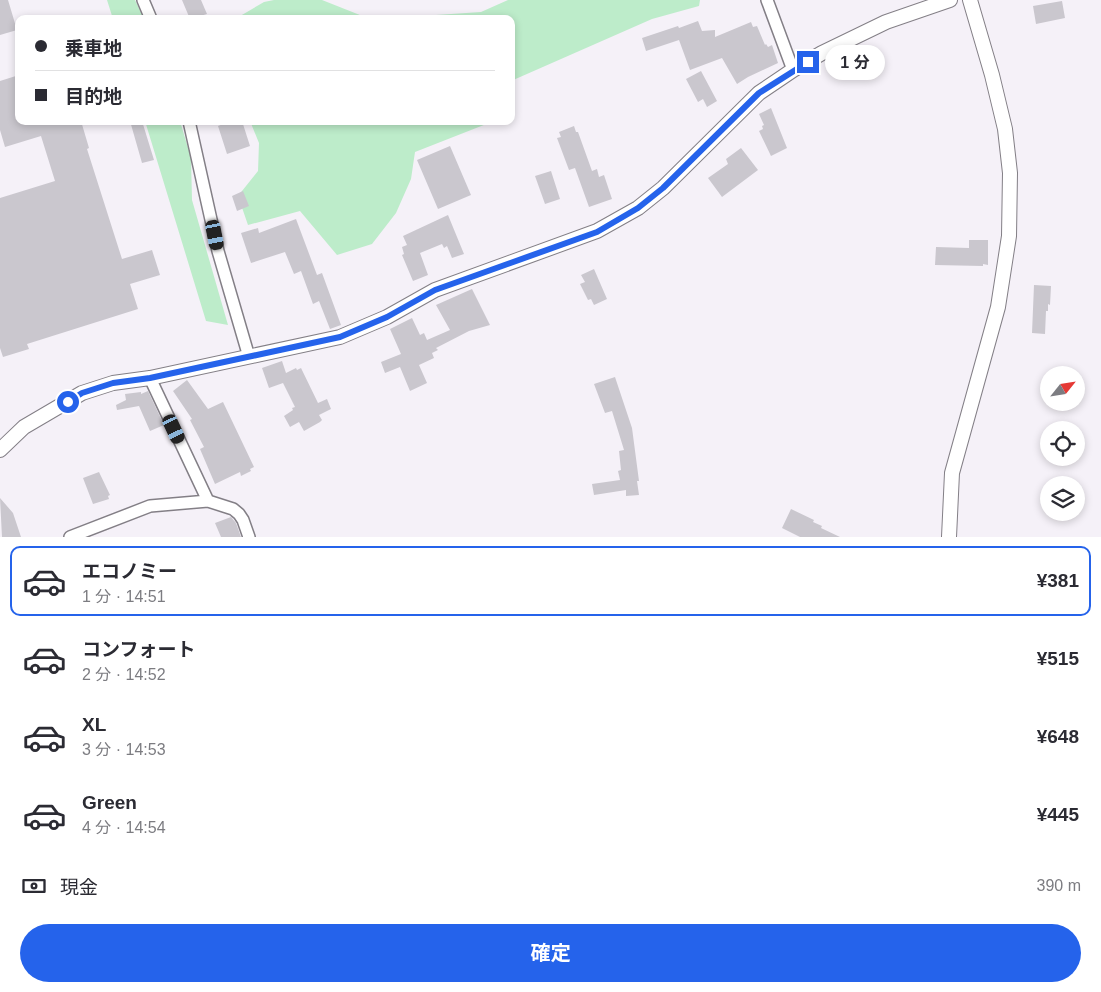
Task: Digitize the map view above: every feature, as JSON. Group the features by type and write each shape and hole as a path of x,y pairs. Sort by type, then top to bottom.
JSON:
{"street":[{"path":"143,0 149,15"},
{"path":"767,0 793,70"},
{"path":"0,450 24,427 82,393 113,383 150,378 321,342 352,333 387,317 435,290 597,232 638,208 663,188 759,93 793,70 822,53 886,22 950,0"},
{"path":"949,537 952,473 998,307 1010,236 1010,173 1005,129 992,75 970,0"},
{"path":"190,125 218,251 249,357"},
{"path":"150,378 208,501"},
{"path":"70,537 150,506 208,501 233,509 239,514 249,537"}],"green space":[{"path":"107,0 135,0 142,15 112,15"},
{"path":"274,0 322,0 360,15 242,15 264,2"},
{"path":"508,0 700,0 699,6 652,19 515,79 515,15 436,15 481,12"},
{"path":"146,125 181,125 191,158 192,200 228,325 206,321"},
{"path":"252,125 484,125 415,152 411,179 396,213 372,244 337,255 300,211 248,225 238,196 258,171 259,143"}],"building":[{"path":"0,0 8,0 15,23 15,31 0,35"},
{"path":"182,0 201,0 207,14 188,15"},
{"path":"1062,1 1065,18 1036,24 1033,6"},
{"path":"698,21 702,31 715,30 715,37 751,22 753,27 757,26 765,45 768,47 772,45 778,63 737,84 722,58 690,70 679,40 646,51 642,38"},
{"path":"701,71 717,101 707,107 703,99 698,102 686,79"},
{"path":"15,76 15,125 82,125 89,148 87,149 122,259 152,250 160,275 130,284 138,309 27,344 29,349 3,357 0,348 0,198 55,181 41,136 5,147 0,130 0,81"},
{"path":"771,108 787,148 771,156 759,131 763,129 762,126 764,125 759,114"},
{"path":"131,125 143,125 154,160 142,163"},
{"path":"243,125 250,146 227,154 218,126"},
{"path":"574,126 592,171 597,169 599,177 604,175 612,199 589,207 575,168 569,170 557,138 561,137 559,132"},
{"path":"450,146 471,195 438,209 417,160"},
{"path":"741,148 758,170 722,197 708,178 728,164 726,159"},
{"path":"551,171 560,199 545,204 535,176"},
{"path":"243,191 249,206 237,211 232,196"},
{"path":"448,215 464,254 452,258 447,246 444,248 442,244 420,253 428,275 413,281 402,255 404,254 402,247 407,245 403,236"},
{"path":"296,219 317,275 322,273 341,325 330,329 319,301 313,304 301,271 294,274 285,252 251,263 241,233 258,228 259,233"},
{"path":"969,240 988,240 988,265 935,265 936,247 969,248"},
{"path":"594,269 607,299 594,305 591,299 588,300 580,284 585,282 581,275"},
{"path":"1034,285 1051,286 1050,305 1048,304 1048,311 1046,311 1045,334 1032,333"},
{"path":"472,289 490,325 469,331 436,348 438,350 432,353 434,358 419,365 427,383 410,391 400,367 385,373 381,362 401,354 390,329 412,318 420,335 424,333 427,340 450,330 436,305"},
{"path":"282,361 286,373 296,368 297,370 301,368 318,403 327,399 331,409 319,415 322,420 320,422 304,431 299,422 290,427 284,416 295,407 283,383 269,388 262,368"},
{"path":"615,377 632,428 639,495 626,496 626,490 594,495 592,484 620,480 618,471 621,470 619,451 624,450 612,411 605,413 594,384"},
{"path":"187,380 208,409 223,402 254,467 250,469 251,471 241,476 240,472 215,484 200,449 204,447 190,420 192,419 173,391"},
{"path":"148,391 164,425 150,431 139,406 117,410 116,405 126,400 125,394 141,392 141,394"},
{"path":"99,472 110,495 108,496 109,499 93,504 83,478"},
{"path":"0,498 13,513 21,537 2,537"},
{"path":"791,509 814,520 813,522 822,526 821,528 840,537 800,537 782,528"},
{"path":"231,517 236,523 241,537 221,537 215,523"}],"route":[{"path":"68,402 82,393 113,383 150,378 340,337 387,317 435,290 597,232 617,222 663,188 759,93 808,62"}]}
